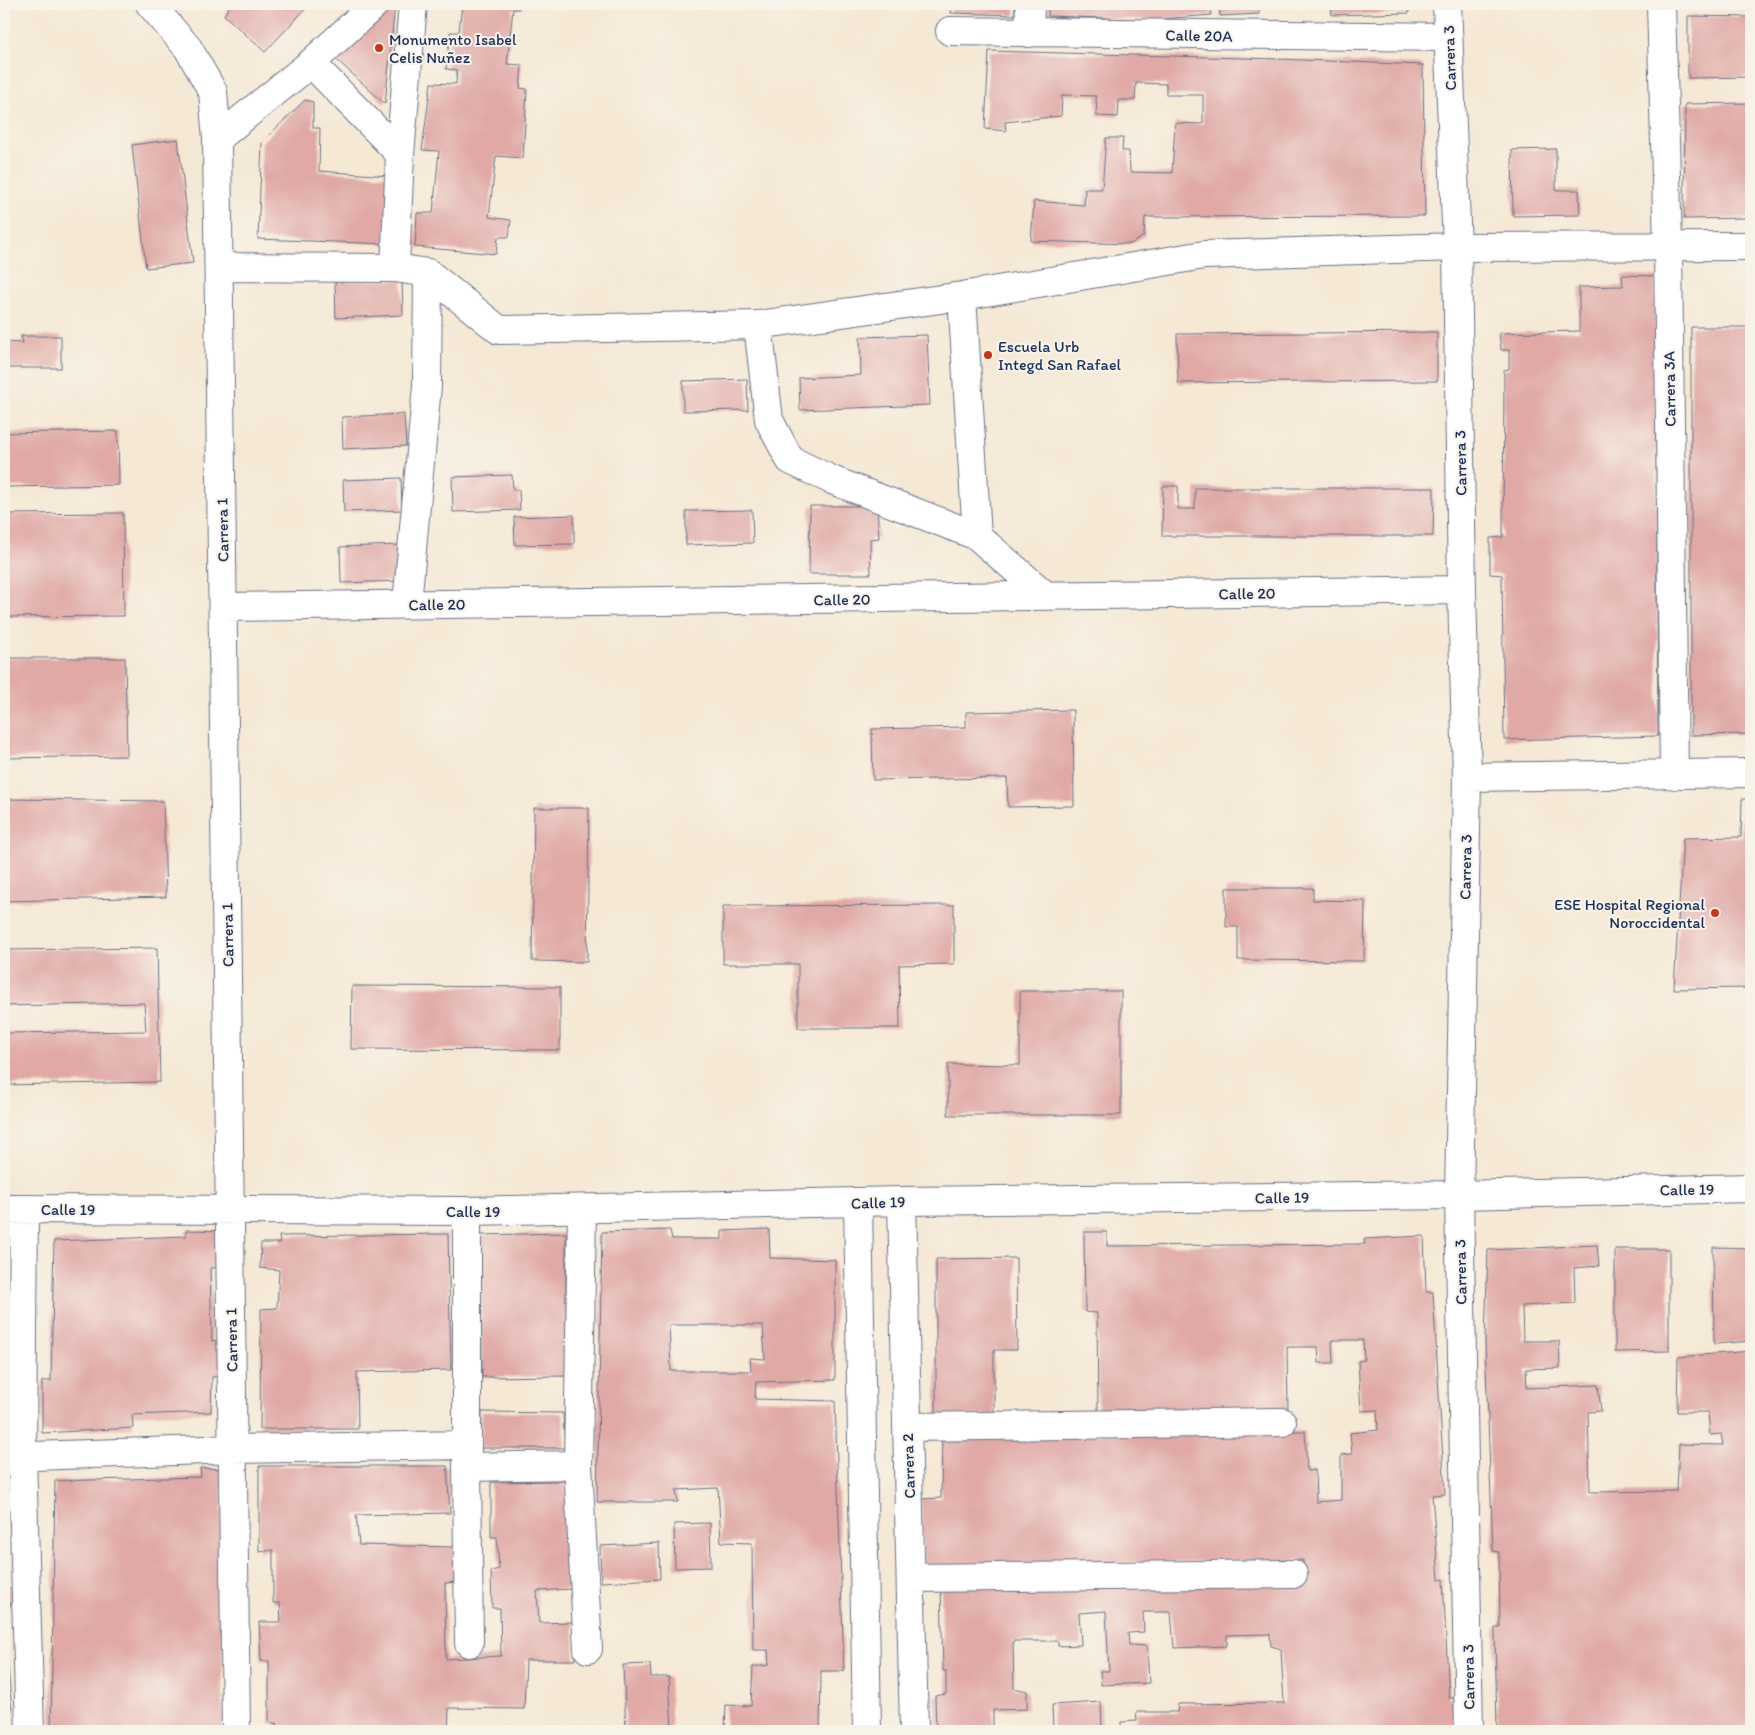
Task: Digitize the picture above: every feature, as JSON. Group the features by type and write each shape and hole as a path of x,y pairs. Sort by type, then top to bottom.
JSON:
{"street":[{"name":"Carrera 1","path":"150,4 188,48 213,92 217,140 236,1731"},
{"path":"217,140 311,63 374,4"},
{"path":"395,268 400,154 413,4"},
{"path":"1029,34 1030,4"},
{"name":"Carrera 3","path":"1447,4 1457,247 1467,777 1459,1195 1469,1731"},
{"name":"Carrera 3A","path":"1661,4 1668,246 1674,775"},
{"name":"Calle 20A","path":"950,31 1029,34 1448,37"},
{"path":"311,63 400,154"},
{"path":"219,267 395,268 428,273 499,330 758,325 962,296 1204,255 1457,247 1751,246"},
{"path":"407,604 427,386 428,273"},
{"path":"962,296 977,536"},
{"path":"758,325 769,420 790,460 832,480 977,536 1045,595"},
{"name":"Calle 20","path":"223,607 1462,590"},
{"path":"1467,777 1751,773"},
{"name":"Calle 19","path":"14,1209 582,1210 902,1201 1459,1195 1751,1188"},
{"name":"Carrera 2","path":"902,1201 914,1731"},
{"path":"858,1203 867,1731"},
{"path":"14,1209 13,1457 30,1731"},
{"path":"582,1210 578,1465 588,1649"},
{"path":"467,1211 467,1456 470,1644"},
{"path":"907,1427 1282,1422"},
{"path":"13,1457 233,1448 467,1456 578,1465"},
{"path":"912,1578 1293,1574"}],"building":[{"path":"227,4 310,4 265,52 224,15 230,6"},
{"path":"391,4 395,4 385,104 336,59"},
{"path":"462,4 520,4 519,9 513,9 507,64 522,65 520,88 527,89 523,158 496,156 489,217 511,220 509,237 498,237 496,254 415,247 417,213 433,213 439,151 422,150 431,83 456,84 457,70 446,69 450,32 459,32"},
{"path":"952,4 1015,4 1015,15 951,13"},
{"path":"1048,4 1211,4 1211,15 1151,20 1048,16"},
{"path":"1220,4 1259,4 1259,14 1220,16"},
{"path":"1331,4 1420,4 1420,7 1409,7 1409,13 1332,15"},
{"path":"1688,16 1751,17 1751,77 1688,78"},
{"path":"989,51 1423,65 1425,216 1145,217 1144,236 1131,244 1031,241 1034,201 1084,205 1085,189 1102,189 1106,138 1123,138 1122,151 1129,151 1130,172 1172,173 1175,123 1203,124 1203,95 1166,95 1166,84 1136,83 1135,100 1119,100 1118,117 1097,116 1096,96 1062,95 1061,116 1005,122 1006,131 985,129"},
{"path":"305,100 313,102 313,128 320,128 319,171 388,176 387,244 258,239 262,142"},
{"path":"1751,103 1751,218 1684,219 1685,104"},
{"path":"178,139 193,263 146,268 132,145"},
{"path":"1556,149 1556,190 1579,190 1580,215 1513,216 1512,150"},
{"path":"1622,275 1655,276 1658,736 1504,740 1502,575 1490,574 1490,538 1503,537 1504,370 1509,369 1509,350 1501,350 1499,333 1579,331 1579,287 1623,286"},
{"path":"402,280 403,315 336,318 335,282"},
{"path":"1691,327 1751,327 1751,734 1691,735"},
{"path":"1437,332 1437,381 1178,383 1177,334"},
{"path":"927,335 930,405 800,410 799,378 861,375 860,337"},
{"path":"21,336 61,336 61,368 4,368 4,342 23,343"},
{"path":"747,379 748,410 683,411 683,381"},
{"path":"404,414 406,446 343,449 342,417"},
{"path":"118,431 119,485 4,487 4,433"},
{"path":"512,475 513,490 519,490 520,510 453,512 452,477"},
{"path":"401,478 402,510 344,512 343,480"},
{"path":"1163,486 1178,486 1178,509 1195,509 1195,488 1434,488 1433,536 1162,536"},
{"path":"810,506 877,506 879,538 870,539 871,574 809,574"},
{"path":"752,510 753,543 686,545 686,511"},
{"path":"123,513 124,616 4,617 4,514"},
{"path":"574,515 574,544 515,545 514,517"},
{"path":"402,545 403,581 341,583 340,547"},
{"path":"4,658 125,658 127,756 4,758"},
{"path":"1073,710 1074,806 1008,807 1007,778 873,780 872,729 966,727 966,712"},
{"path":"4,799 163,801 166,897 4,901"},
{"name":"ESE Hospital Regional Noroccidental","path":"1742,799 1751,799 1751,988 1674,989 1683,838 1741,837"},
{"path":"534,808 589,808 587,962 532,961"},
{"path":"1226,888 1313,888 1313,900 1365,901 1364,961 1238,960 1238,927 1226,927"},
{"path":"954,905 954,964 899,965 900,1028 798,1028 798,964 723,964 723,906"},
{"path":"157,948 160,1082 4,1085 4,1033 146,1031 144,1003 4,1006 4,950"},
{"path":"352,986 560,987 560,1050 351,1049"},
{"path":"1020,991 1121,991 1121,1115 948,1115 948,1064 1020,1065"},
{"path":"769,1229 770,1258 835,1260 835,1380 756,1382 755,1399 835,1401 844,1671 821,1671 820,1731 725,1731 726,1705 751,1706 753,1667 769,1665 768,1650 753,1650 752,1543 721,1542 718,1488 676,1490 678,1502 597,1502 602,1232 670,1230 672,1239 722,1239 722,1231","holes":["669,1325 763,1325 765,1359 750,1358 751,1371 671,1371"]},
{"path":"186,1230 229,1231 230,1267 210,1268 212,1341 220,1340 223,1375 212,1377 211,1412 132,1415 133,1428 42,1433 42,1381 51,1381 54,1241 186,1236"},
{"path":"1084,1232 1107,1232 1107,1246 1365,1244 1364,1239 1424,1236 1426,1292 1433,1292 1445,1494 1432,1495 1439,1579 1443,1579 1449,1698 1454,1698 1455,1731 1121,1731 1121,1722 1137,1721 1136,1712 1177,1712 1178,1704 1284,1703 1281,1649 1271,1646 1270,1634 1227,1635 1227,1646 1174,1648 1171,1612 1143,1612 1144,1632 1128,1633 1129,1645 1147,1646 1149,1683 1101,1685 1100,1671 1109,1671 1106,1611 1079,1613 1081,1645 1058,1646 1058,1641 1013,1641 1014,1688 1027,1691 1027,1709 993,1710 993,1731 936,1731 935,1696 946,1694 946,1671 943,1671 941,1587 1304,1580 1303,1560 923,1565 921,1499 941,1498 942,1437 1305,1431 1307,1471 1315,1470 1316,1502 1341,1500 1341,1455 1352,1454 1350,1433 1378,1430 1377,1410 1361,1411 1358,1361 1364,1360 1363,1340 1332,1340 1333,1363 1319,1363 1318,1347 1287,1347 1288,1412 1098,1415 1097,1313 1085,1312"},
{"path":"566,1233 566,1376 482,1377 481,1235"},
{"path":"448,1234 451,1370 357,1372 358,1429 260,1429 261,1309 277,1308 279,1270 260,1268 261,1243 280,1243 279,1236"},
{"path":"1597,1245 1599,1266 1574,1268 1575,1303 1522,1306 1523,1341 1559,1341 1560,1368 1526,1369 1527,1388 1598,1385 1601,1411 1588,1412 1590,1492 1677,1491 1679,1444 1723,1445 1721,1434 1710,1435 1708,1412 1677,1412 1678,1357 1751,1351 1751,1731 1497,1731 1495,1628 1500,1628 1499,1552 1493,1551 1485,1341 1488,1250"},
{"path":"1713,1247 1751,1248 1751,1341 1714,1344"},
{"path":"1615,1249 1669,1249 1669,1351 1615,1352"},
{"path":"1016,1258 1017,1350 994,1350 994,1415 936,1416 936,1259"},
{"path":"482,1412 563,1413 565,1448 481,1448"},
{"path":"259,1466 447,1466 450,1513 356,1515 359,1545 454,1547 456,1582 445,1583 446,1659 501,1656 500,1608 492,1608 491,1571 499,1569 497,1537 491,1537 491,1482 566,1481 571,1589 537,1591 539,1623 573,1622 575,1660 526,1660 524,1709 449,1708 448,1731 277,1731 276,1723 269,1723 269,1661 261,1661 259,1622 281,1622 280,1603 273,1603 273,1550 259,1552"},
{"path":"200,1468 222,1469 223,1731 51,1731 55,1481 201,1477"},
{"path":"710,1523 711,1567 675,1568 674,1524"},
{"path":"659,1543 660,1579 601,1582 600,1546"},
{"path":"4,1584 16,1593 4,1617"},
{"path":"4,1634 12,1711 4,1723"},
{"path":"650,1664 651,1677 669,1677 672,1731 626,1731 623,1665"},
{"path":"1101,1702 1102,1731 1053,1731 1052,1705"}],"place":[{"name":"Monumento Isabel Celis Nuñez","path":"379,48"},
{"name":"Escuela Urb Integd San Rafael","path":"988,355"},
{"name":"ESE Hospital Regional Noroccidental","path":"1715,913"}]}
